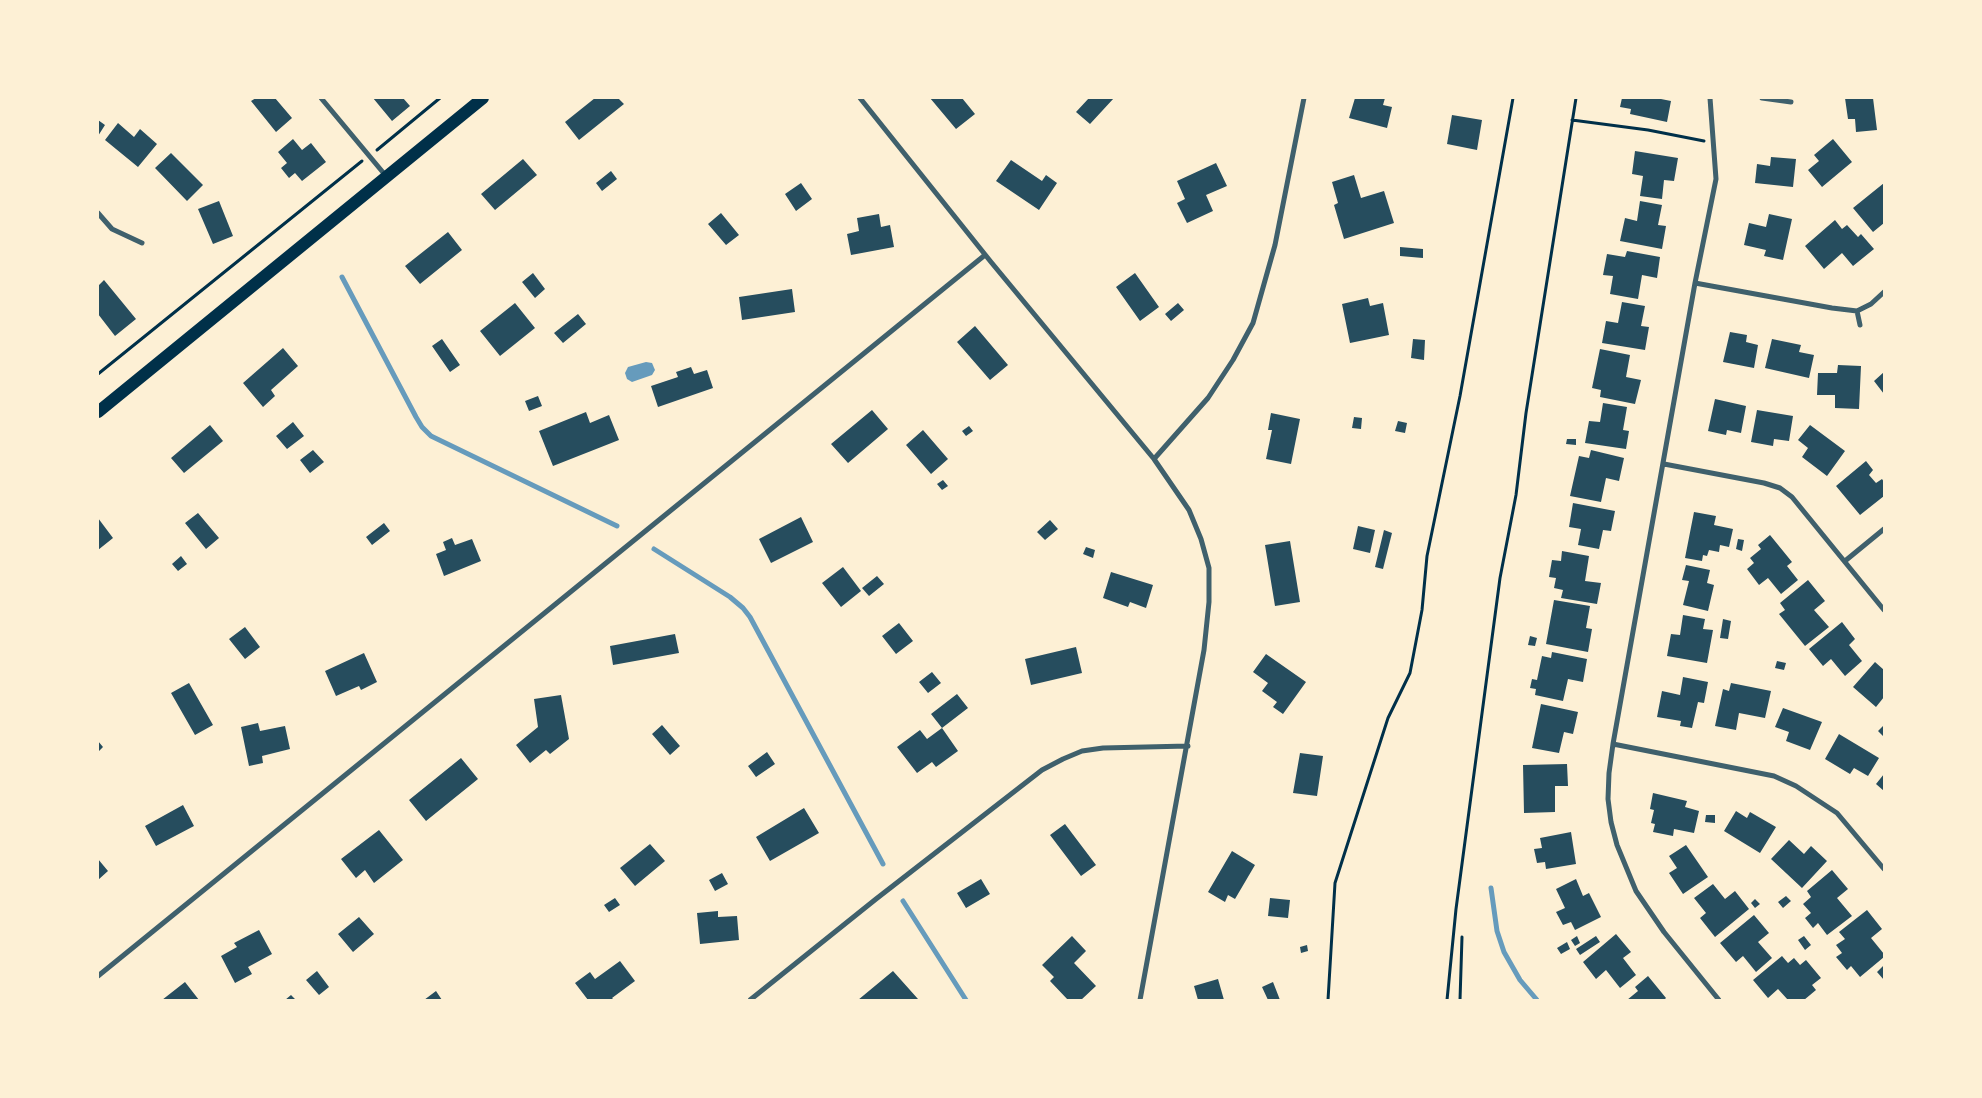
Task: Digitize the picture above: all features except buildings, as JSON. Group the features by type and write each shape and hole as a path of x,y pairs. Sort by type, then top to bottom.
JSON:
{"main road":[{"path":"98,412 484,98"}],"street":[{"path":"321,98 387,176"},
{"path":"860,98 985,255 1154,459 1189,510 1201,539 1209,568 1209,602 1204,650 1188,746 1140,1000"},
{"path":"1154,459 1208,398 1233,360 1252,323 1275,245 1304,98"},
{"path":"1710,98 1716,179 1695,284 1613,744 1608,773 1608,799 1610,822 1616,845 1625,868 1646,909 1719,1000"},
{"path":"1762,98 1791,102"},
{"path":"98,213 112,229 142,243"},
{"path":"98,976 985,255"},
{"path":"1695,284 1857,311 1871,304 1884,292"},
{"path":"1857,311 1860,325"},
{"path":"1664,464 1764,483 1780,488 1792,497 1884,610"},
{"path":"1845,561 1884,529"},
{"path":"1613,744 1774,776 1796,786 1837,813 1884,868"},
{"path":"750,1000 1042,770 1082,751 1104,748 1188,746"}],"path":[{"path":"98,374 440,98"},
{"path":"1328,1000 1335,883 1388,718 1410,673 1422,610 1427,556 1460,396 1513,98"},
{"path":"1447,1000 1456,909 1500,578 1518,486 1526,413 1576,98"},
{"path":"1572,120 1639,128 1699,141 1714,142"},
{"path":"1460,1000 1462,937"}],"water":[{"path":"646,362 652,363 655,370 652,375 632,382 627,379 625,373 628,367"}],"waterway":[{"path":"342,277 416,417 431,436 617,526"},
{"path":"654,549 730,597 750,617 883,864"},
{"path":"1491,888 1497,931 1504,952 1520,980 1537,1000"},
{"path":"903,901 966,1000"}]}
